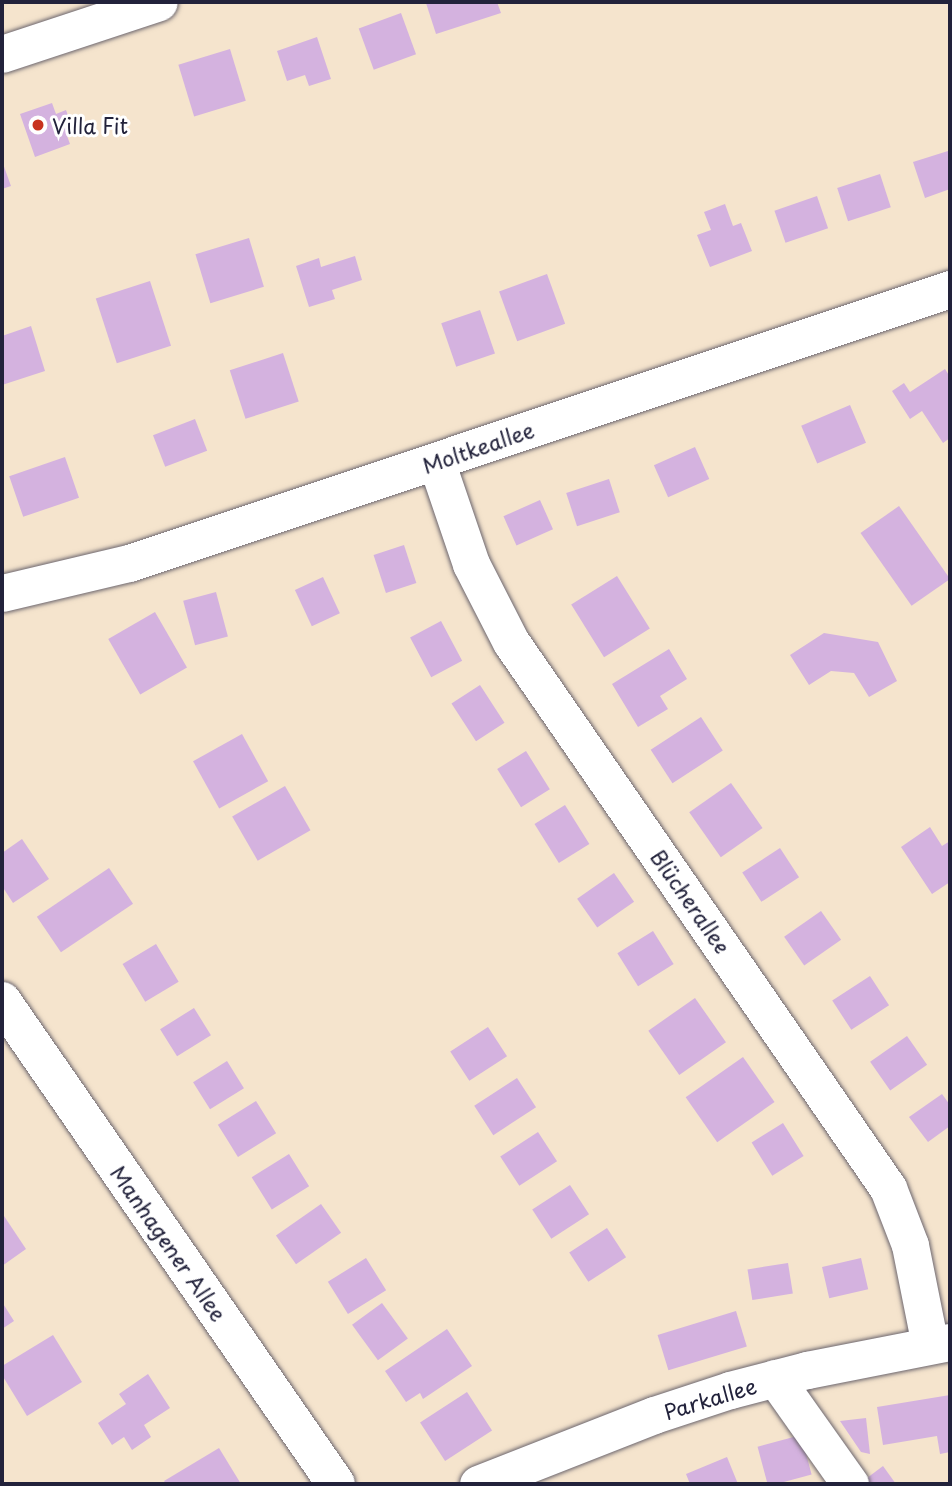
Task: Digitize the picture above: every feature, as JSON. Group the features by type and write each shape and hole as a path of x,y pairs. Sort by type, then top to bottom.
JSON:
{"main road":[{"name":"Manhagener Allee","path":"2,1001 336,1484"}],"street":[{"path":"2,54 159,2"},
{"name":"Moltkeallee","path":"2,593 95,574 950,289"},
{"name":"Blücherallee","path":"436,461 471,564 511,642 888,1188 910,1245 940,1344"},
{"name":"Parkallee","path":"478,1484 654,1415 775,1378 940,1344"},
{"path":"775,1378 850,1484"}],"building":[{"path":"497,2 501,13 436,34 426,3"},
{"path":"401,13 416,54 374,70 359,28"},
{"path":"317,37 331,79 309,86 305,75 287,81 277,51"},
{"path":"230,49 246,101 194,116 178,65"},
{"path":"52,103 56,114 66,110 73,130 66,133 70,144 35,157 20,114"},
{"path":"948,151 950,189 925,198 913,162"},
{"path":"2,161 11,186 2,189"},
{"path":"880,174 891,207 848,221 837,188"},
{"path":"817,196 828,228 786,243 774,211"},
{"path":"725,204 733,226 741,223 752,251 710,267 697,235 711,230 704,212"},
{"path":"249,238 264,287 210,303 195,254"},
{"path":"355,256 362,280 332,290 335,299 309,307 296,266 319,258 321,267"},
{"path":"547,274 565,324 517,341 499,291"},
{"path":"150,281 171,346 117,363 96,299"},
{"path":"480,310 495,353 456,367 441,323"},
{"path":"31,326 45,371 2,385 2,336"},
{"path":"283,353 299,402 246,419 230,370"},
{"path":"945,369 950,377 950,438 943,443 922,411 910,419 892,391 904,383 910,392"},
{"path":"850,405 866,443 817,463 801,426"},
{"path":"195,419 207,451 165,467 153,435"},
{"path":"695,447 709,479 668,497 654,465"},
{"path":"65,457 79,498 23,517 9,476"},
{"path":"609,479 620,512 577,526 566,493"},
{"path":"540,500 553,529 516,546 503,516"},
{"path":"899,506 950,579 912,606 860,533"},
{"path":"404,545 416,583 386,593 374,555"},
{"path":"617,576 650,629 604,657 571,605"},
{"path":"323,577 340,613 312,626 295,590"},
{"path":"216,592 228,636 195,645 183,601"},
{"path":"155,612 187,667 140,694 108,639"},
{"path":"441,621 462,661 431,677 410,637"},
{"path":"824,633 878,642 897,681 869,697 854,673 831,671 809,685 790,655"},
{"path":"669,649 687,679 660,696 668,709 638,727 612,684"},
{"path":"480,685 505,723 476,741 451,704"},
{"path":"701,717 723,751 672,783 651,750"},
{"path":"242,734 268,781 219,808 193,761"},
{"path":"526,751 550,789 521,807 497,769"},
{"path":"731,783 763,828 721,857 689,812"},
{"path":"285,786 310,830 258,861 232,816"},
{"path":"565,805 589,844 559,863 534,824"},
{"path":"930,827 942,846 950,841 950,882 932,894 901,847"},
{"path":"22,839 49,879 13,903 2,886 2,853"},
{"path":"780,848 799,877 761,902 742,873"},
{"path":"109,868 133,904 61,952 37,917"},
{"path":"614,873 634,902 597,927 577,899"},
{"path":"821,911 841,940 804,965 784,937"},
{"path":"653,931 674,964 638,986 617,953"},
{"path":"156,944 179,982 145,1002 123,964"},
{"path":"870,976 889,1005 851,1030 832,1001"},
{"path":"695,998 726,1042 679,1075 648,1031"},
{"path":"194,1008 211,1035 177,1056 160,1029"},
{"path":"488,1027 507,1056 469,1081 450,1052"},
{"path":"907,1036 927,1065 890,1090 870,1062"},
{"path":"743,1057 775,1102 717,1142 686,1097"},
{"path":"227,1061 244,1088 210,1109 193,1082"},
{"path":"517,1078 536,1107 493,1135 474,1106"},
{"path":"942,1094 950,1105 950,1126 928,1142 909,1117"},
{"path":"256,1101 276,1133 238,1157 218,1125"},
{"path":"783,1123 804,1156 772,1176 752,1143"},
{"path":"538,1132 557,1161 519,1186 500,1157"},
{"path":"289,1154 309,1186 272,1210 252,1177"},
{"path":"570,1185 589,1214 551,1239 532,1210"},
{"path":"321,1204 341,1233 296,1264 276,1236"},
{"path":"2,1213 26,1249 2,1266"},
{"path":"607,1228 626,1257 588,1282 569,1253"},
{"path":"366,1258 386,1290 348,1314 328,1282"},
{"path":"861,1258 868,1289 829,1298 822,1267"},
{"path":"788,1263 793,1294 752,1300 748,1269"},
{"path":"2,1302 14,1321 2,1329"},
{"path":"382,1303 408,1339 378,1360 352,1325"},
{"path":"736,1311 747,1346 668,1370 658,1335"},
{"path":"447,1329 472,1366 423,1399 420,1393 406,1402 385,1371"},
{"path":"53,1335 82,1382 27,1416 2,1375 2,1366"},
{"path":"148,1374 170,1408 144,1425 151,1437 132,1450 124,1437 112,1445 98,1423 126,1404 119,1394"},
{"path":"467,1392 492,1431 445,1461 420,1422"},
{"path":"950,1395 950,1452 940,1454 937,1436 883,1445 877,1407"},
{"path":"866,1418 870,1454 861,1452 840,1421"},
{"path":"801,1435 812,1475 768,1484 758,1447"},
{"path":"219,1448 241,1484 166,1484 164,1481"},
{"path":"727,1457 738,1484 690,1484 686,1474"},
{"path":"883,1466 896,1484 865,1484 863,1481"}],"place":[{"name":"Villa Fit","path":"38,125"}]}
